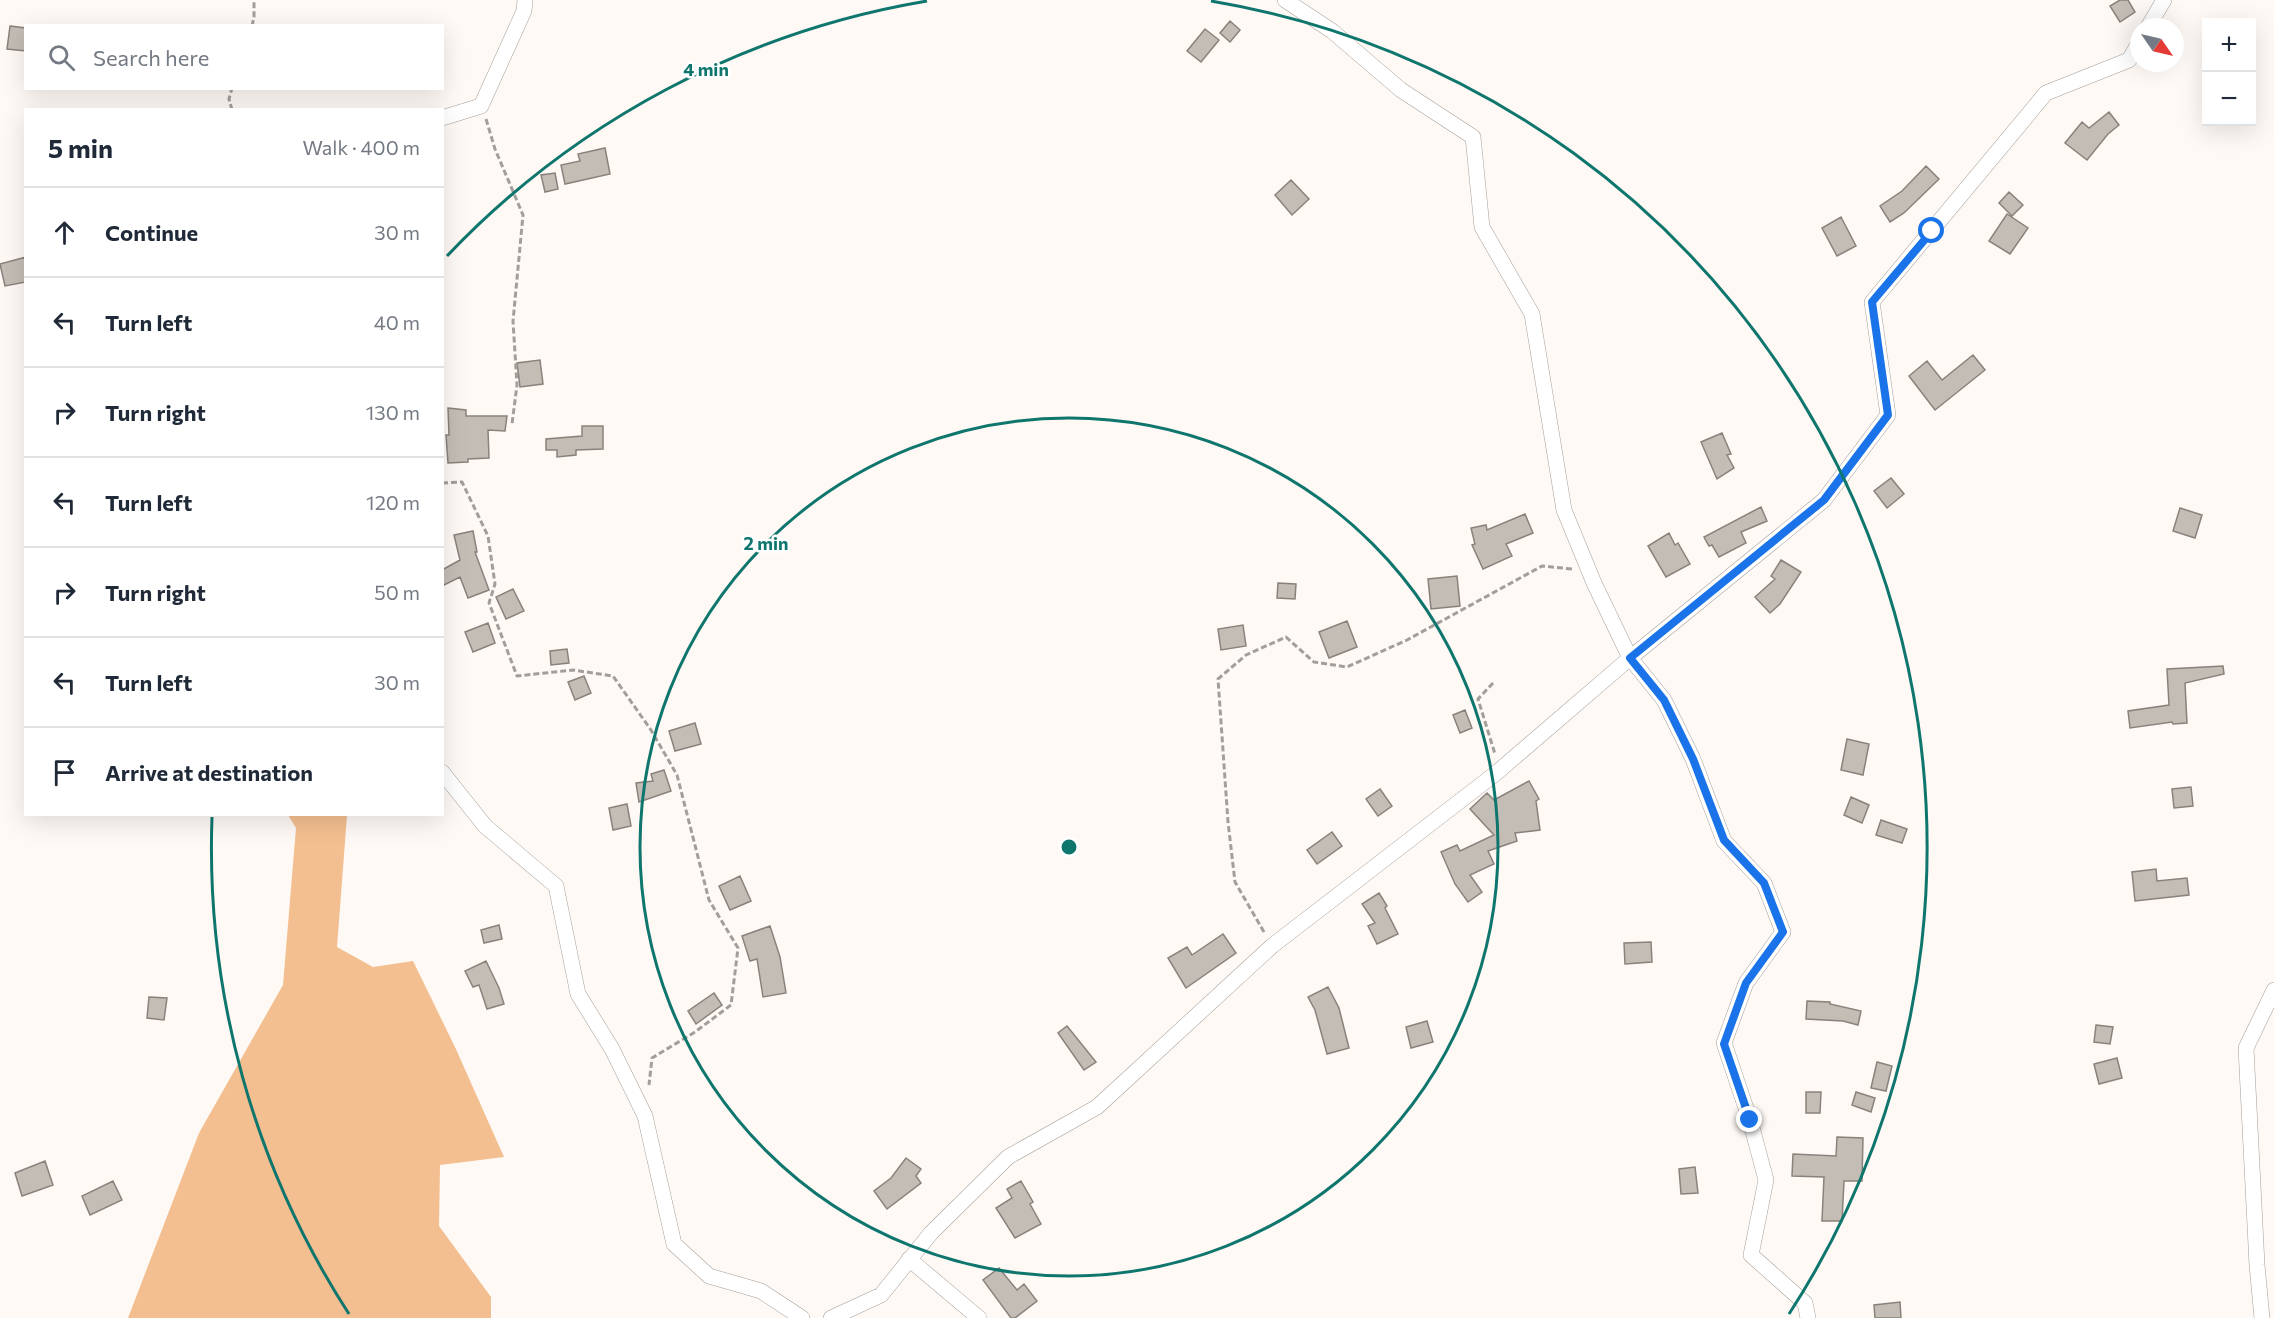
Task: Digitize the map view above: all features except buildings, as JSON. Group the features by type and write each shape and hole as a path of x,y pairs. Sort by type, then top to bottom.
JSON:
{"street":[{"path":"444,117 481,106 524,11 525,0"},
{"path":"1285,0 1332,31 1401,90 1473,137 1482,227 1532,314 1564,510 1630,658 1664,700 1693,759 1724,840 1764,883 1783,932 1746,983 1724,1044 1750,1120 1766,1180 1751,1255 1805,1303 1808,1318"},
{"path":"2153,18 2164,0"},
{"path":"831,1318 881,1295 931,1233 1008,1157 1097,1107 1272,946 1496,774 1630,658 1824,500 1888,415 1872,302 2046,93 2130,58"},
{"path":"444,775 485,826 556,886 578,994 612,1049 645,1116 674,1244 709,1276 761,1291 802,1318"},
{"path":"2262,1318 2257,1265 2246,1048 2274,990"},
{"path":"909,1259 979,1318"}],"path":[{"path":"252,24 254,0"},
{"path":"231,90 229,99 231,108"},
{"path":"481,106 495,148 523,215 513,321 517,385 512,424"},
{"path":"444,483 462,482 488,536 495,584 489,603 517,676 573,670 613,676 651,730 677,775 709,900 738,948 731,1005 695,1032 652,1058 645,1116"},
{"path":"1272,946 1235,882 1228,822 1218,679 1246,655 1286,637 1314,662 1347,667 1407,640 1542,566 1589,570"},
{"path":"1493,683 1478,699 1494,750 1496,774"}],"shaded area":[{"path":"289,816 347,816 337,947 373,967 413,961 455,1047 504,1157 440,1165 439,1226 491,1297 491,1318 128,1318 199,1133 283,985 296,828"}],"route":[{"path":"1750,1120 1724,1044 1746,983 1783,932 1764,883 1724,840 1693,759 1664,700 1630,658 1824,500 1888,415 1872,302 1932,231"}]}
